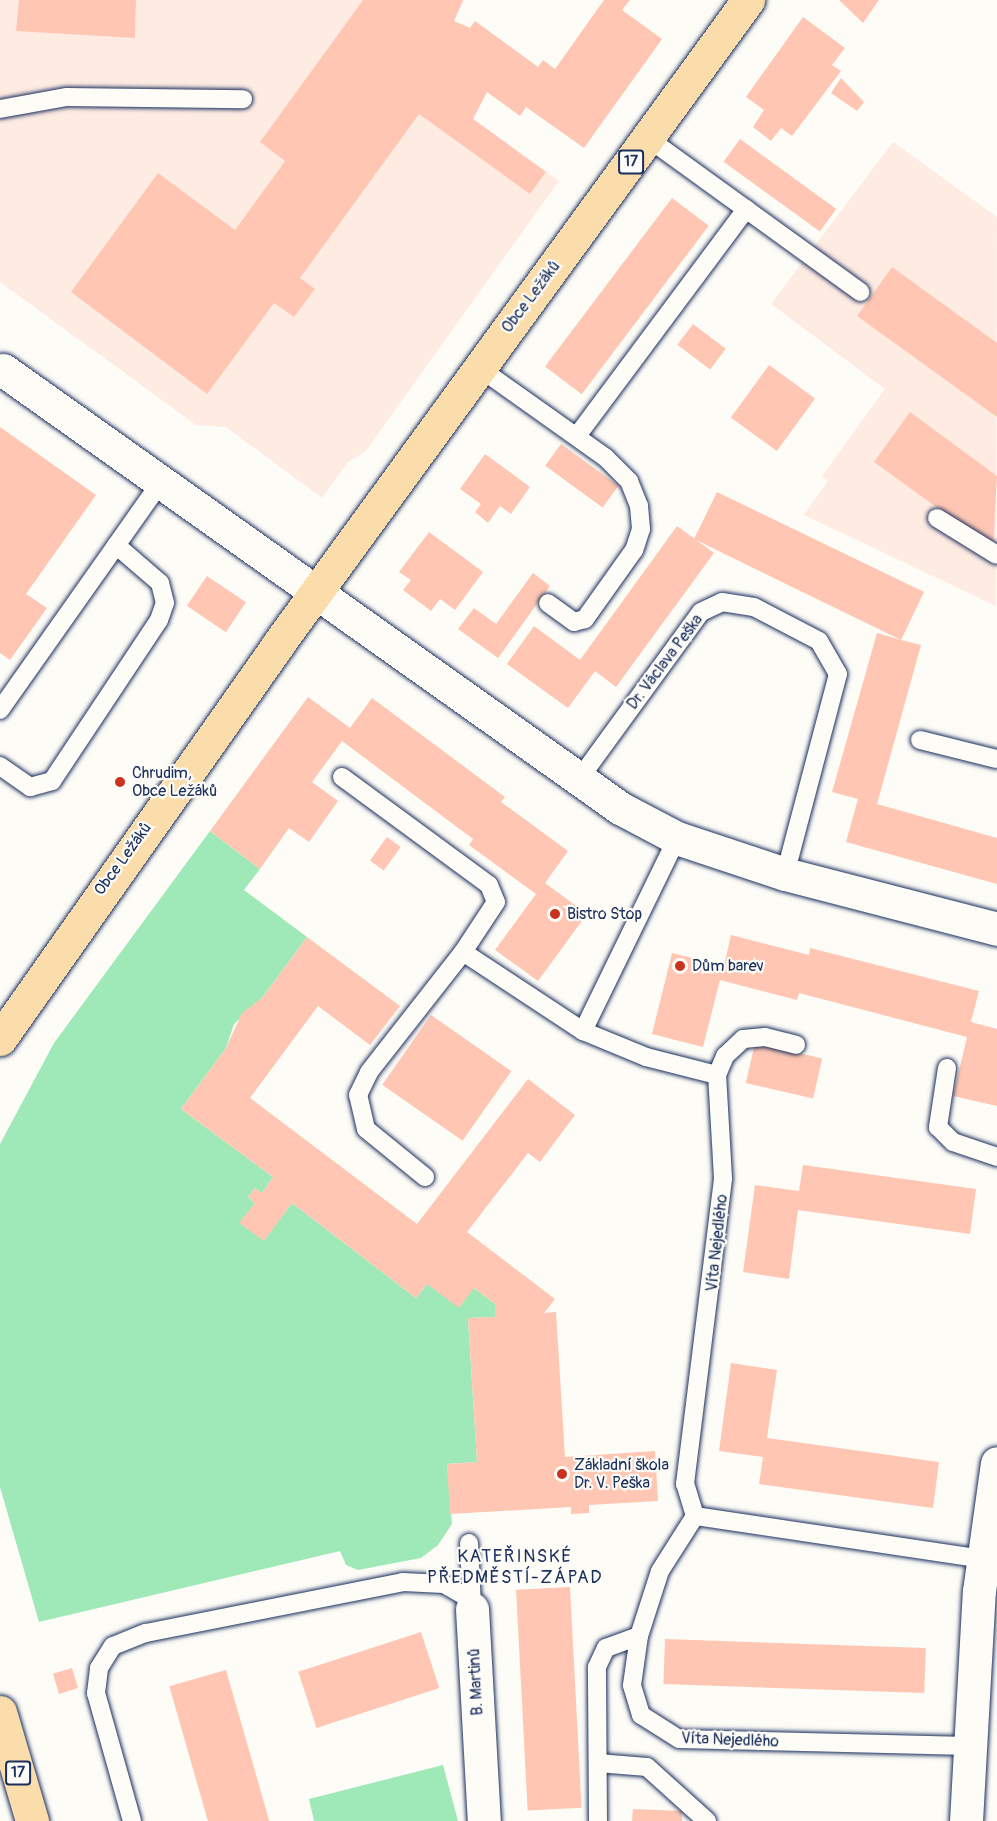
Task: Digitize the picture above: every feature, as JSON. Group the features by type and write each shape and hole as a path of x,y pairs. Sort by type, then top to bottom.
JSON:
{"main road":[{"name":"Obce Ležáků","path":"0,1040 478,367 649,139 748,0"},
{"name":"17","path":"1,1721 32,1821"}],"street":[{"path":"1,371 577,782 677,837 785,874 997,929"},
{"path":"966,1821 982,1559 997,1463"},
{"name":"B. Martinů","path":"472,1609 484,1821"}],"lane":[{"path":"0,109 67,97 243,99"},
{"path":"649,139 860,292"},
{"path":"577,436 746,209"},
{"path":"478,367 577,436 629,481 641,529 628,560 581,621 548,603"},
{"path":"0,710 160,483"},
{"path":"937,518 997,555"},
{"path":"0,766 30,787 52,782 159,620 165,603 160,583 116,545"},
{"name":"Dr. Václava Peška","path":"577,782 701,612 722,602 754,607 819,641 838,674 785,874"},
{"path":"920,741 997,759"},
{"path":"342,777 494,890 493,908 463,952 369,1072 358,1095 366,1129 425,1177"},
{"path":"583,1031 677,837"},
{"path":"463,952 583,1031 646,1057 717,1075 725,1056 743,1039 765,1037 795,1045"},
{"path":"947,1068 938,1127 953,1142 997,1157"},
{"name":"Víta Nejedlého","path":"717,1075 723,1178 685,1484 695,1516 660,1571 639,1636 634,1701 653,1727 679,1739 969,1746"},
{"path":"695,1516 982,1559"},
{"name":"B. Martinů","path":"470,1543 472,1609"},
{"path":"132,1821 96,1693 99,1668 113,1646 146,1633 403,1582 444,1584 465,1596 472,1609"},
{"path":"598,1821 600,1656 613,1643 639,1636"},
{"path":"598,1762 636,1764 657,1773 707,1821"}],"shaded area":[{"path":"0,0 464,0 425,84 559,181 365,452 348,462 322,498 226,427 196,425 0,282"},
{"path":"893,142 997,217 996,606 804,515 828,481 822,476 885,389 771,304"}],"green space":[{"path":"210,831 260,869 244,890 307,937 262,998 234,1024 226,1048 181,1109 273,1177 262,1193 255,1188 248,1197 255,1203 240,1223 264,1240 292,1203 416,1298 427,1284 474,1288 495,1304 495,1317 468,1318 477,1462 447,1464 452,1524 438,1545 421,1558 358,1570 346,1565 340,1551 39,1622 0,1487 0,1144 54,1043"},
{"path":"443,1765 458,1821 314,1821 309,1799"}],"building":[{"path":"19,0 136,0 135,38 16,31"},
{"path":"363,0 463,0 454,21 470,28 475,21 538,67 543,60 555,69 604,0 630,0 622,10 662,39 584,148 526,107 520,116 487,92 473,119 546,172 530,194 419,114 300,278 315,289 294,317 274,303 207,394 71,292 158,173 235,230 285,161 260,142"},
{"path":"839,0 879,0 863,23"},
{"path":"803,17 845,48 832,65 841,71 792,136 781,128 771,141 753,127 764,110 746,97"},
{"path":"841,78 864,102 857,111 831,93"},
{"path":"740,139 836,209 820,232 724,162"},
{"path":"672,198 709,226 582,394 545,367"},
{"path":"892,267 997,343 997,417 857,316"},
{"path":"693,324 726,349 710,369 677,345"},
{"path":"769,365 815,399 777,451 731,418"},
{"path":"910,412 997,476 993,548 874,462"},
{"path":"0,427 96,495 26,594 47,608 10,660 0,653"},
{"path":"561,444 618,486 603,508 545,466"},
{"path":"485,454 530,487 511,514 500,506 488,523 475,512 481,504 460,489"},
{"path":"717,492 924,592 901,640 694,539"},
{"path":"677,526 714,553 616,687 595,671 568,708 507,664 534,626 580,660"},
{"path":"429,532 483,572 455,610 440,599 431,611 403,590 411,580 399,572"},
{"path":"533,573 550,586 498,658 458,629 474,608 496,624"},
{"path":"207,576 246,602 226,632 187,606"},
{"path":"877,633 921,645 877,804 997,838 997,884 846,842 858,799 832,792"},
{"path":"308,697 350,728 372,698 505,797 501,802 568,851 545,883 587,914 538,981 495,950 536,894 469,845 473,839 342,741 312,782 338,801 309,842 289,828 260,869 210,831"},
{"path":"387,837 401,847 384,870 370,860"},
{"path":"731,935 809,955 810,948 979,991 971,1022 997,1029 997,1106 953,1096 967,1037 799,993 797,1000 720,980 703,1047 652,1034 672,953 724,966"},
{"path":"307,937 400,1006 370,1045 318,1006 250,1098 417,1224 528,1079 575,1115 540,1162 528,1153 467,1232 555,1299 544,1313 556,1312 565,1457 655,1451 658,1501 589,1505 589,1513 571,1514 571,1507 450,1514 447,1464 477,1462 468,1318 495,1317 495,1304 474,1288 459,1308 427,1284 416,1298 292,1203 264,1241 239,1223 255,1203 248,1197 255,1188 262,1193 273,1177 181,1109 226,1048 242,1013 262,998"},
{"path":"431,1015 511,1071 463,1141 382,1085"},
{"path":"755,1043 822,1059 813,1098 746,1083"},
{"path":"803,1165 976,1189 970,1234 798,1210 789,1279 743,1272 755,1185 799,1191"},
{"path":"731,1363 777,1370 767,1438 939,1462 933,1508 759,1484 763,1457 719,1451"},
{"path":"570,1587 582,1808 528,1811 516,1590"},
{"path":"421,1632 439,1688 317,1728 298,1672"},
{"path":"665,1639 926,1648 924,1693 663,1684"},
{"path":"72,1668 78,1688 59,1694 53,1674"},
{"path":"226,1670 269,1821 208,1821 169,1686"},
{"path":"633,1809 682,1811 682,1821 632,1821"}],"place":[{"name":"Chrudim, Obce Ležáků","path":"120,782"},
{"name":"Bistro Stop","path":"555,914"},
{"name":"Dům barev","path":"680,966"},
{"name":"Základní škola Dr. V. Peška","path":"562,1474"}],"district":[{"name":"KATEŘINSKÉ PŘEDMĚSTÍ-ZÁPAD","path":"515,1568"}]}
